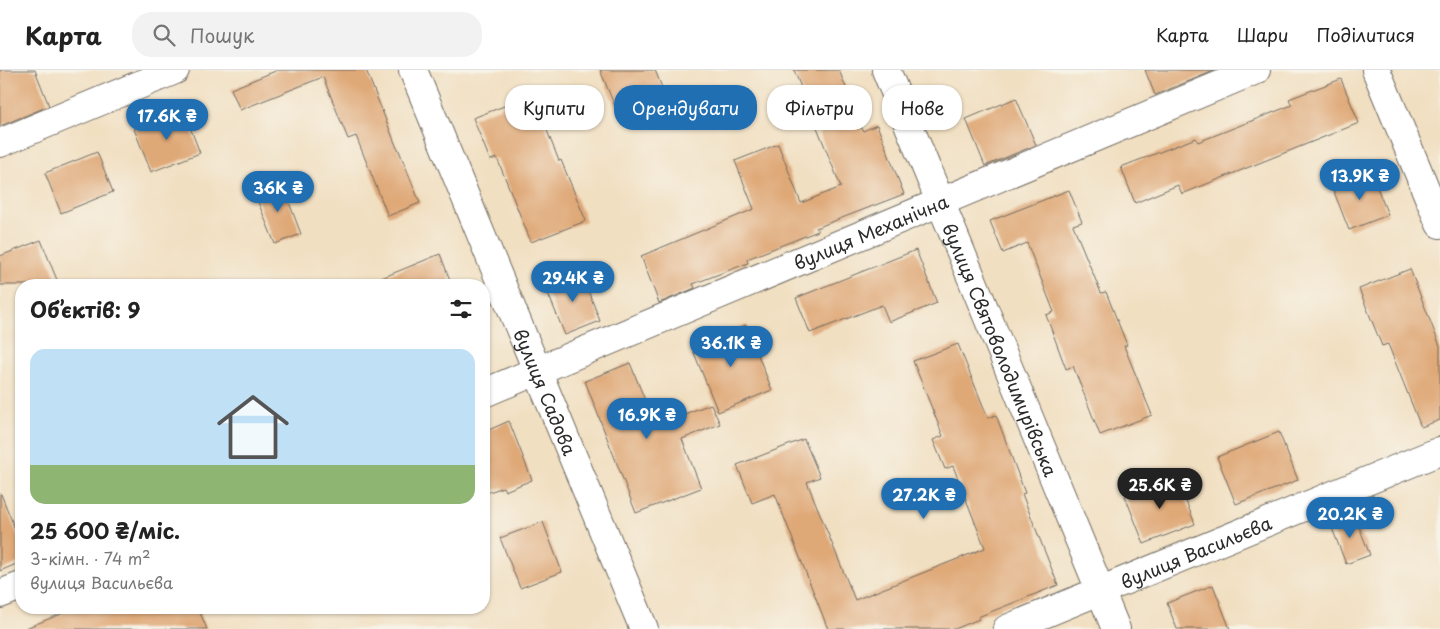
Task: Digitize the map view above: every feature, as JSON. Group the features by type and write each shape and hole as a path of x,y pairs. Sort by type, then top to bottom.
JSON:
{"street":[{"path":"0,143 175,70"},
{"name":"вулиця Садова","path":"413,70 644,629"},
{"name":"вулиця Святоволодимирівська","path":"886,70 1116,629"},
{"name":"вулиця Механічна","path":"490,390 1256,70"},
{"path":"1376,70 1440,224"},
{"name":"вулиця Васильєва","path":"1008,629 1440,451"},
{"path":"0,594 15,588"}],"building":[{"path":"0,70 35,70 49,106 0,126"},
{"path":"278,70 366,70 420,203 388,216 356,136 348,139 323,77 240,110 231,89"},
{"path":"600,70 655,70 661,85 614,85 614,104"},
{"path":"794,70 839,70 845,85 800,85"},
{"path":"1145,70 1216,70 1155,95"},
{"path":"1341,79 1359,123 1182,194 1178,185 1135,203 1121,167 1196,138 1198,142 1292,105 1289,99"},
{"path":"1016,98 1036,145 985,166 966,119"},
{"path":"505,106 505,130 547,130 586,221 531,242 497,158 490,160 473,118"},
{"path":"183,109 200,153 151,172 134,129"},
{"path":"877,125 904,194 816,228 818,231 747,259 748,263 693,284 695,288 659,303 641,256 754,209 735,161 778,144 801,203 841,187 818,130 863,131 872,130 872,127"},
{"path":"97,152 113,192 61,213 45,173"},
{"path":"1371,172 1388,215 1349,230 1332,187"},
{"path":"281,181 301,234 275,244 254,192"},
{"path":"1069,190 1082,222 1073,225 1101,293 1106,292 1127,345 1124,346 1152,415 1100,435 1073,366 1066,369 1046,315 1054,312 1027,243 1003,253 990,221"},
{"path":"41,240 57,279 15,279 15,285 0,285 0,256"},
{"path":"916,250 937,303 889,322 882,305 810,333 796,298"},
{"path":"440,254 450,279 379,279"},
{"path":"1410,269 1440,346 1440,420 1421,427 1388,344 1382,346 1359,289"},
{"path":"581,272 600,321 565,335 545,286"},
{"path":"746,325 772,390 718,412 690,343 712,334 713,338"},
{"path":"958,344 988,418 996,415 1025,493 1022,494 1058,585 978,617 979,619 955,629 828,629 775,494 752,503 737,465 804,439 820,477 807,482 855,600 985,548 953,466 945,469 933,440 943,436 913,361"},
{"path":"630,363 655,425 711,404 720,424 682,439 701,488 636,513 585,381"},
{"path":"509,421 532,480 505,491 503,487 490,492 490,429"},
{"path":"1279,432 1298,480 1236,504 1217,457"},
{"path":"1176,476 1195,524 1144,544 1125,496"},
{"path":"1,494 15,529 15,565 0,571"},
{"path":"1354,514 1370,555 1346,564 1330,523"},
{"path":"543,522 562,572 520,588 500,538"},
{"path":"1213,585 1230,629 1177,629 1167,603"},
{"path":"61,614 201,614 207,629 26,629"}]}
